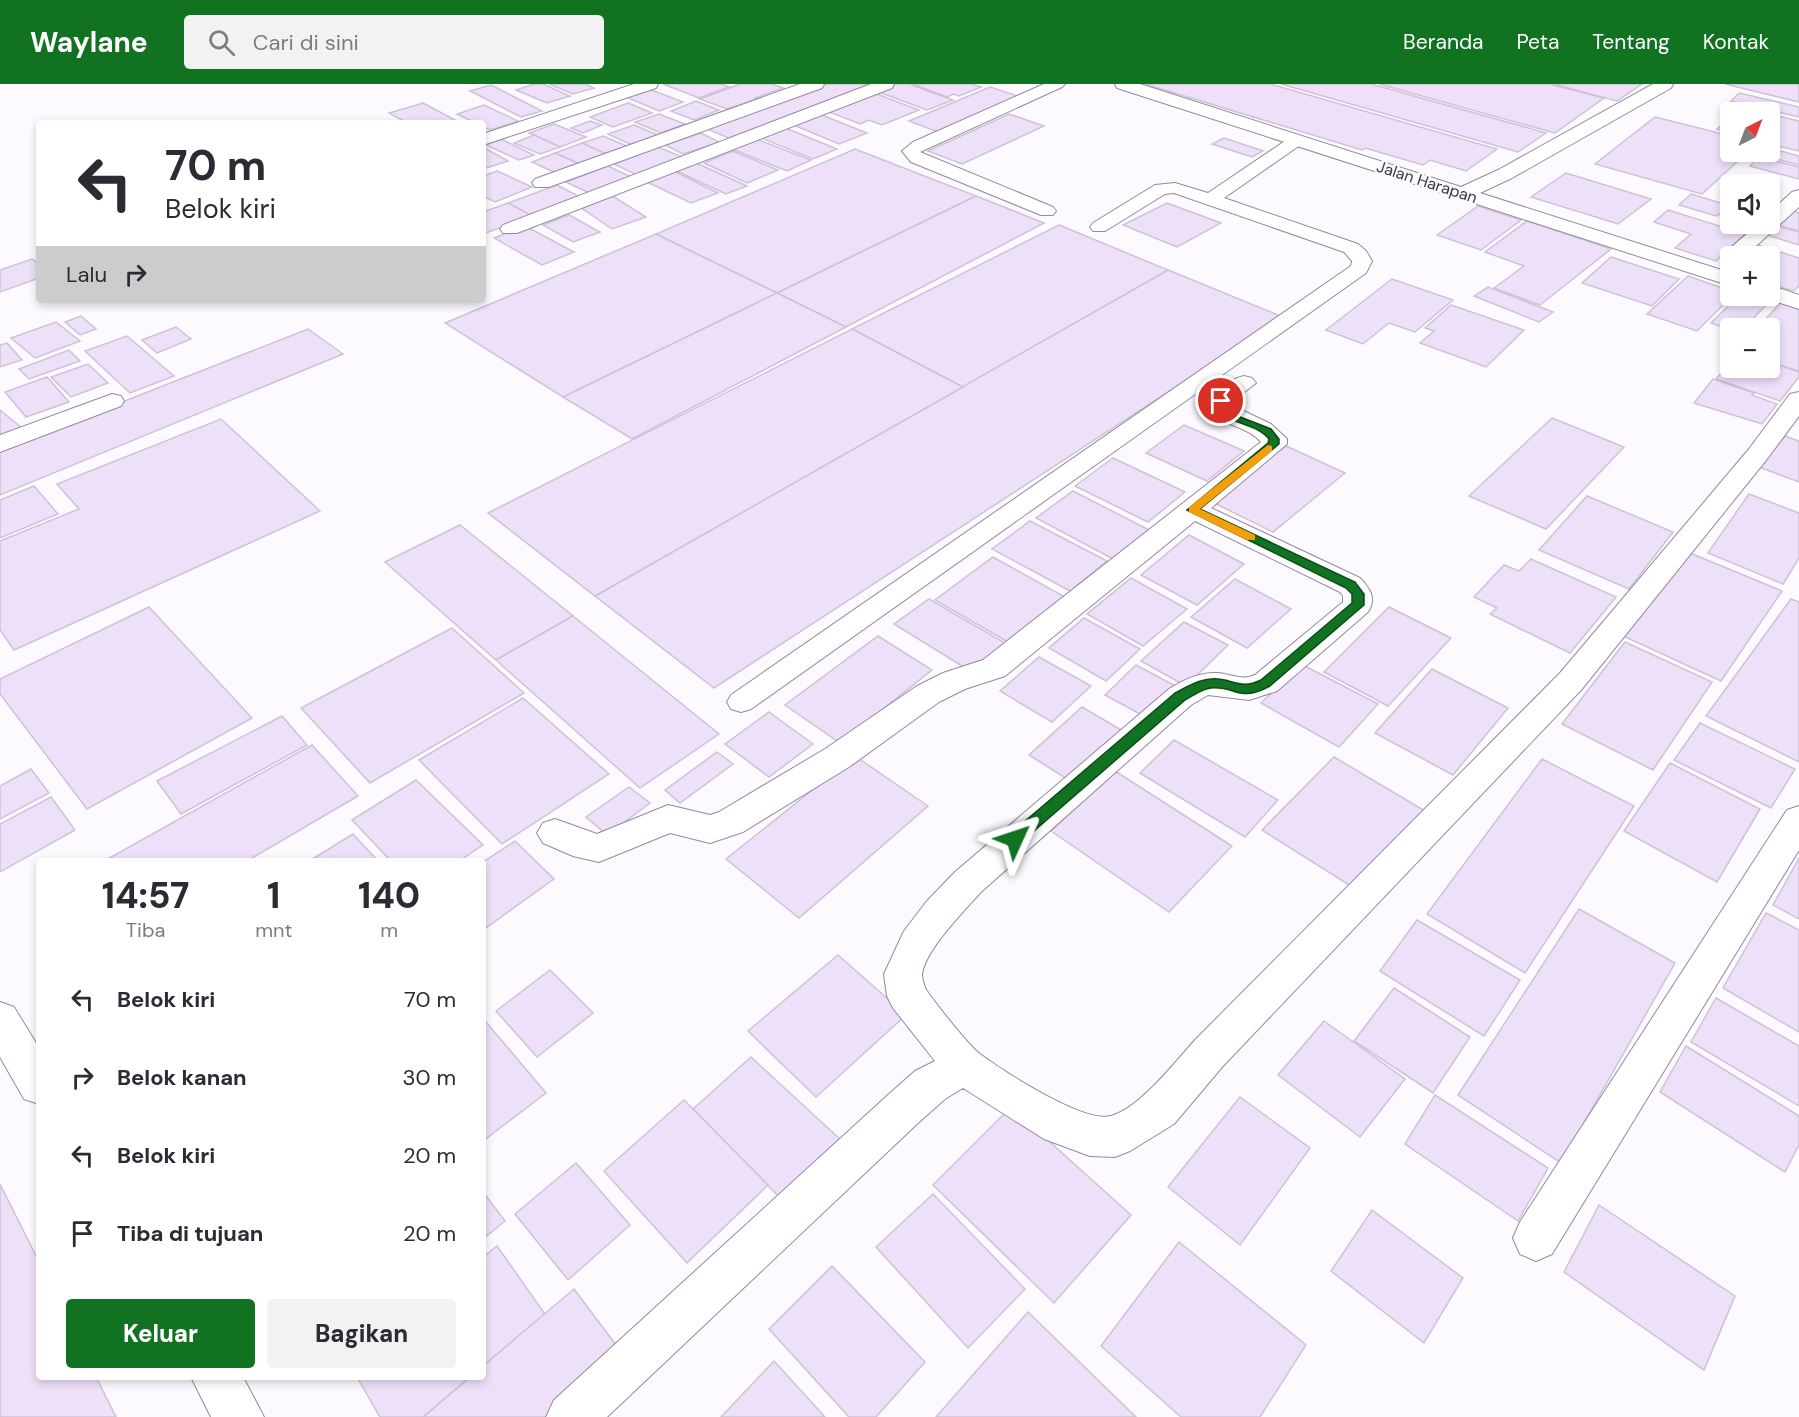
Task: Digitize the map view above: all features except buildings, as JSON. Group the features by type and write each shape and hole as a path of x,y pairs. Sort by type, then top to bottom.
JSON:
{"street":[{"path":"486,139 650,84"},
{"path":"542,183 816,84"},
{"path":"510,229 886,84"},
{"name":"Jalan Harapan","path":"1123,84 1720,276"},
{"path":"1463,193 1505,174 1665,84"},
{"path":"1399,173 1505,174"},
{"path":"1780,214 1799,196"},
{"path":"1744,246 1758,234"},
{"path":"1780,295 1799,302"},
{"path":"555,833 585,846 599,848 668,819 710,829 731,822 837,758 928,693 954,681 994,668 1274,444 1274,439 1268,431 1227,415 1220,408 1221,401 1227,393 1244,383"},
{"path":"1193,510 1350,585 1358,594 1358,605 1266,683 1254,689 1243,690 1211,683 1180,697 1064,799 1046,811 968,882 940,912 917,942 903,974 907,996 964,1066 1059,1125 1090,1136 1115,1137 1159,1110 1209,1053 1571,681 1758,454 1799,399"},
{"path":"0,444 112,401"},
{"path":"1536,1238 1799,820"},
{"path":"0,1020 36,1080"},
{"path":"572,1417 903,1109 930,1085 964,1066"},
{"path":"217,1380 239,1417"}],"lane":[{"path":"1047,211 918,158 910,151 1057,84"},
{"path":"1210,199 1297,140"},
{"path":"741,702 1359,269 1362,261 1359,255 1350,248 1175,188 1161,189 1099,226"}],"slow traffic":[{"path":"1251,537 1193,510 1268,449"}],"route":[{"path":"1015,839 1180,697 1211,683 1243,690 1254,689 1266,683 1358,605 1358,594 1350,585 1193,510 1274,444 1274,439 1268,431 1227,415 1220,408 1221,401"}]}
